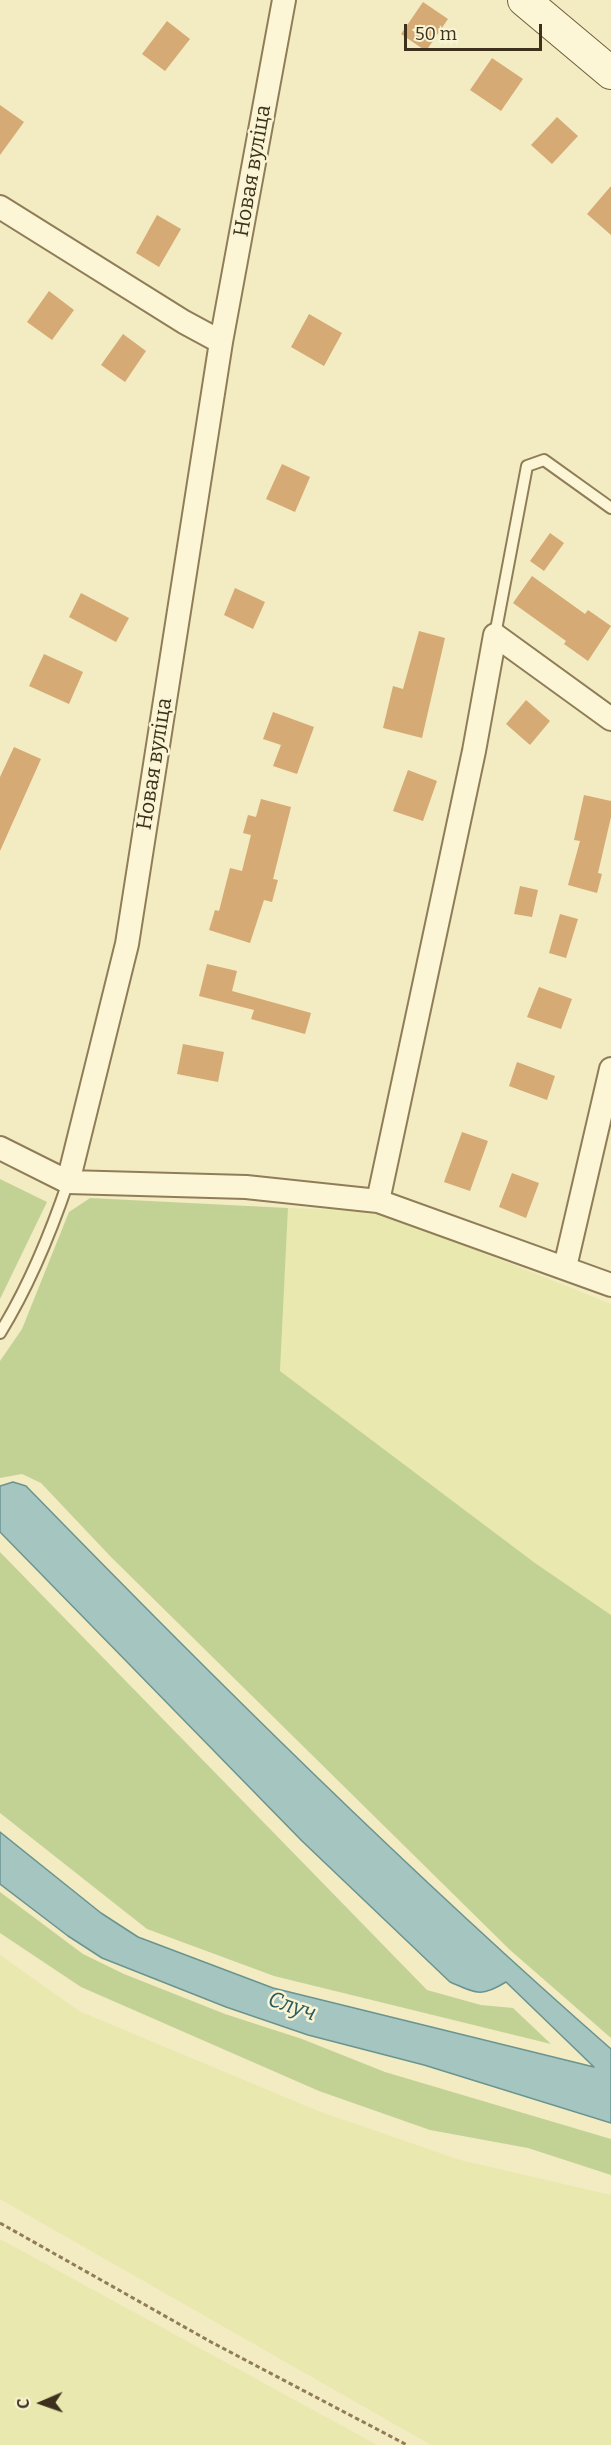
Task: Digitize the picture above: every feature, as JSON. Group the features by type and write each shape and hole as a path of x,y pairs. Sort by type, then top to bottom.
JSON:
{"main road":[{"path":"524,0 611,73"}],"street":[{"name":"Новая вуліца","path":"68,1182 127,944 221,342 284,0"},
{"path":"0,207 184,322 221,342"},
{"path":"378,1201 474,751 495,635 611,719"},
{"path":"565,1268 611,1069"},
{"path":"0,1148 68,1182 246,1187 378,1201 611,1286"}],"lane":[{"path":"495,635 527,466 544,460 611,508"},
{"path":"0,1333 18,1304 53,1226 68,1182"}],"path":[{"path":"0,2223 211,2342 407,2445"}],"green space":[{"path":"0,1179 47,1202 0,1299"},
{"path":"90,1198 288,1208 280,1371 535,1563 611,1615 611,2038 510,1950 111,1557 41,1483 22,1474 0,1478 0,1361 22,1329 69,1212"},
{"path":"288,1208 381,1212 611,1304 611,1615 535,1563 280,1371"},
{"path":"0,1552 427,1990 481,2005 513,2008 551,2044 274,1976 147,1929 0,1813"},
{"path":"0,1892 83,1954 124,1974 225,2014 302,2039 385,2072 611,2139 611,2175 528,2148 430,2130 319,2091 81,1987 0,1933"},
{"path":"0,1955 79,2011 318,2111 460,2160 611,2195 611,2445 431,2445 0,2199"},
{"path":"0,2239 377,2445 0,2445"}],"water":[{"name":"Случ","path":"13,1482 26,1486 313,1774 535,1982 611,2049 611,2123 424,2065 308,2035 226,2007 102,1958 68,1936 0,1884 0,1832 101,1913 138,1937 273,1988 594,2067 506,1982 490,1990 478,1992 450,1982 302,1841 0,1532 0,1486"}],"building":[{"path":"423,2 448,19 426,51 401,34"},
{"path":"167,21 190,39 165,71 142,54"},
{"path":"492,58 523,79 501,111 470,90"},
{"path":"0,105 24,122 0,155"},
{"path":"557,117 578,136 552,164 531,145"},
{"path":"611,186 611,235 587,214"},
{"path":"157,215 181,229 159,267 136,253"},
{"path":"49,291 74,310 52,340 27,322"},
{"path":"309,314 342,333 324,366 291,347"},
{"path":"123,334 146,351 125,382 101,365"},
{"path":"282,464 310,477 295,512 266,499"},
{"path":"550,533 564,543 544,571 530,561"},
{"path":"532,576 585,614 588,610 611,626 588,661 564,644 566,641 513,603"},
{"path":"235,588 265,602 253,629 224,615"},
{"path":"81,593 129,618 116,642 69,617"},
{"path":"419,631 445,638 422,738 383,728 393,686 403,689"},
{"path":"44,654 83,672 69,704 29,686"},
{"path":"526,700 550,721 530,745 506,724"},
{"path":"273,712 314,727 297,774 273,766 281,745 263,739"},
{"path":"14,747 41,759 0,851 0,777"},
{"path":"408,770 437,781 423,821 393,811"},
{"path":"584,795 611,801 611,817 598,873 602,874 597,893 568,885 580,841 574,840"},
{"path":"261,799 291,807 273,879 278,880 272,902 264,900 250,943 209,930 215,910 219,911 230,868 242,871 251,835 243,833 248,815 256,817"},
{"path":"520,886 538,890 532,917 514,914"},
{"path":"560,914 578,919 566,958 549,953"},
{"path":"207,964 237,971 232,991 311,1013 305,1034 251,1019 254,1010 199,996"},
{"path":"539,987 572,999 561,1029 527,1017"},
{"path":"183,1044 224,1052 218,1082 177,1074"},
{"path":"517,1062 555,1076 547,1100 509,1086"},
{"path":"462,1132 488,1141 470,1191 444,1182"},
{"path":"512,1173 539,1183 526,1218 499,1207"}]}
